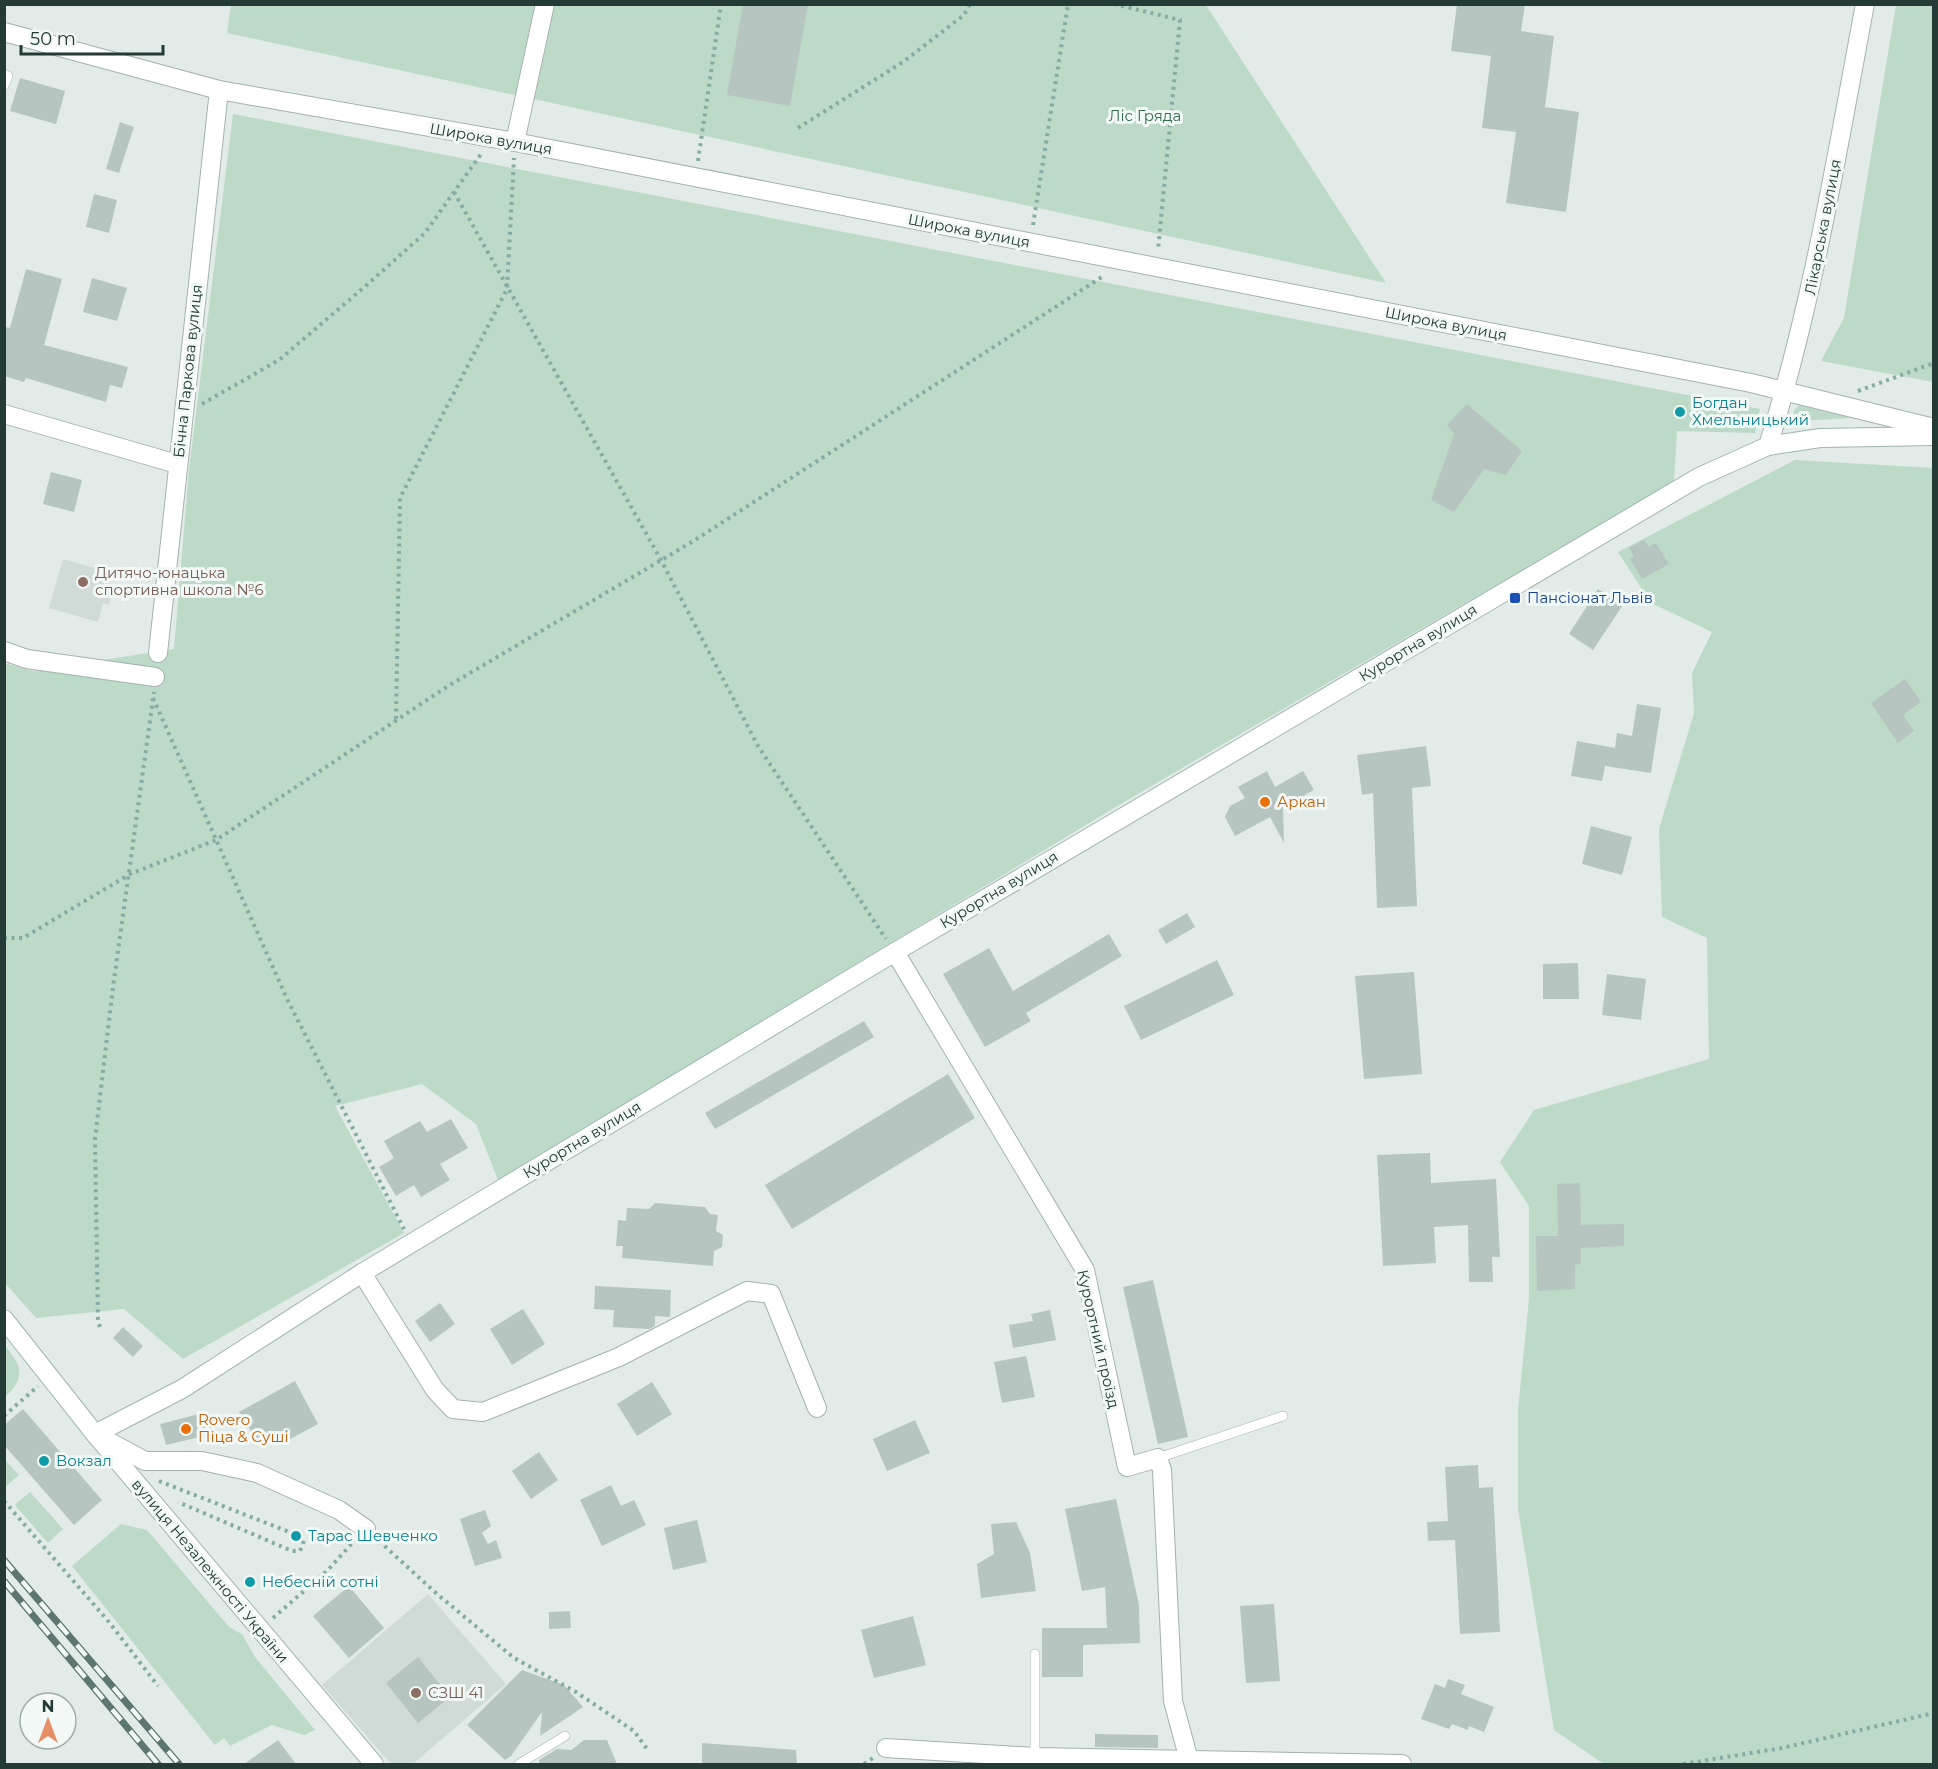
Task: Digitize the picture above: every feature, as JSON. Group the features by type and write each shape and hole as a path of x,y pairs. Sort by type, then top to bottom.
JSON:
{"street":[{"path":"515,142 544,4"},
{"name":"Лікарська вулиця","path":"1768,446 1813,281 1865,4"},
{"name":"Широка вулиця","path":"4,32 219,90 515,142 1785,390 1934,428"},
{"name":"Бічна Паркова вулиця","path":"158,653 219,90"},
{"path":"4,414 177,464"},
{"name":"Курортна вулиця","path":"95,1434 182,1389 362,1273 895,952 1699,477 1768,446 1820,438 1934,436"},
{"path":"4,651 27,658 155,676"},
{"name":"Курортний проїзд","path":"895,952 1085,1270 1127,1467 1158,1458"},
{"path":"362,1273 435,1390 453,1409 483,1412 619,1357 747,1291 771,1294 817,1408"},
{"name":"вулиця Незалежності України","path":"4,1319 95,1434 374,1764"},
{"path":"95,1434 145,1461 202,1461 257,1473 339,1510 366,1528"},
{"path":"1158,1458 1162,1470 1173,1701 1189,1760"},
{"path":"886,1748 1035,1757 1247,1763 1402,1764"}],"lane":[{"path":"4,74 8,76 4,86"},
{"name":"Курортний проїзд","path":"1158,1458 1283,1416"},
{"path":"1035,1654 1035,1757"},
{"path":"519,1764 565,1736"}],"path":[{"path":"698,161 722,4"},
{"path":"798,129 903,62 964,15 970,4"},
{"path":"1033,226 1068,4"},
{"path":"1114,4 1180,20 1158,250"},
{"path":"183,415 279,360 425,233 492,138"},
{"path":"396,720 400,498 507,288 515,142"},
{"path":"454,192 661,560 758,746 895,952"},
{"path":"4,938 23,938 130,874 216,840 448,686 661,560 1126,262"},
{"path":"1829,401 1934,363"},
{"path":"153,698 286,999 411,1243"},
{"path":"100,1327 98,1322 95,1139 113,987 149,730"},
{"path":"4,1416 50,1376"},
{"path":"156,1479 304,1541 300,1551 292,1551 170,1498"},
{"path":"4,1501 109,1622 158,1686"},
{"path":"259,1630 327,1571 366,1528 437,1594 514,1658 576,1692 634,1731 647,1749"},
{"path":"1683,1764 1782,1748 1934,1713"}],"shaded area":[{"name":"Дитячо-юнацька спортивна школа №6","path":"63,559 112,573 107,590 112,592 109,605 103,603 98,622 49,608"},
{"path":"428,1594 506,1684 413,1764 391,1764 322,1685"}],"green space":[{"name":"Ліс Гряда","path":"231,4 1206,5 1386,283 227,33"},
{"path":"1896,5 1933,5 1933,382 1821,361 1844,318"},
{"path":"233,114 1760,409 1755,433 1677,431 1674,481 1124,802 498,1180 476,1124 422,1084 335,1106 404,1233 183,1359 124,1309 36,1318 5,1283 4,663 33,671 174,649 189,470"},
{"path":"1801,403 1869,417 1797,421 1793,412"},
{"path":"1795,460 1933,468 1933,1764 1604,1764 1554,1730 1518,1509 1518,1410 1529,1299 1529,1206 1500,1162 1534,1110 1709,1059 1707,938 1662,917 1659,829 1694,713 1692,673 1712,632 1651,603 1618,552"},
{"path":"4,1345 14,1358 19,1371 17,1383 5,1397"},
{"path":"4,1459 19,1475 5,1487 4,1487"},
{"path":"30,1492 63,1529 48,1543 15,1505"},
{"path":"121,1524 147,1530 230,1628 242,1634 255,1657 315,1730 304,1735 272,1725 230,1746 224,1738 215,1745 72,1566"}],"building":[{"path":"743,4 808,4 790,106 727,95"},
{"path":"1457,4 1525,4 1521,31 1554,36 1545,107 1579,112 1566,212 1506,203 1516,132 1482,128 1491,56 1451,51"},
{"path":"20,78 65,91 56,124 10,111"},
{"path":"120,122 134,127 119,173 106,169"},
{"path":"94,194 117,200 109,233 86,227"},
{"path":"26,269 62,279 44,345 128,367 122,388 110,385 106,402 26,378 24,382 4,376 4,327 10,328"},
{"path":"92,278 127,288 117,321 83,312"},
{"path":"1467,404 1522,451 1506,475 1484,469 1454,512 1431,500 1454,434 1447,425"},
{"path":"51,472 82,480 74,512 43,504"},
{"path":"1644,540 1649,547 1656,543 1669,564 1642,579 1630,559 1634,556 1629,548"},
{"path":"1598,589 1623,605 1593,650 1569,634"},
{"path":"1905,679 1921,702 1903,715 1914,731 1898,743 1871,703"},
{"path":"1637,704 1661,708 1651,773 1605,766 1602,781 1571,776 1577,741 1615,748 1617,733 1632,736"},
{"path":"1426,746 1431,786 1412,788 1417,906 1377,908 1373,793 1362,795 1357,755"},
{"name":"Аркан","path":"1267,771 1275,787 1303,771 1314,790 1283,807 1284,843 1270,817 1235,836 1225,817 1230,806 1245,798 1238,787"},
{"path":"1591,826 1632,837 1622,875 1582,864"},
{"path":"1187,913 1195,927 1166,944 1158,930"},
{"path":"1109,934 1122,956 1026,1013 1031,1021 985,1047 943,974 989,948 1013,991"},
{"path":"1217,960 1234,995 1141,1040 1124,1006"},
{"path":"1578,963 1579,999 1543,999 1543,964"},
{"path":"1414,972 1422,1074 1364,1079 1355,976"},
{"path":"1607,974 1646,979 1641,1020 1602,1015"},
{"path":"864,1021 874,1037 715,1129 705,1113"},
{"path":"948,1074 975,1118 792,1229 765,1185"},
{"path":"451,1119 468,1148 440,1164 450,1180 421,1197 414,1185 396,1196 379,1167 394,1158 384,1141 420,1121 427,1132"},
{"path":"1430,1153 1431,1183 1496,1179 1500,1257 1492,1257 1493,1282 1469,1282 1468,1225 1434,1227 1436,1263 1383,1266 1377,1155"},
{"path":"1580,1183 1581,1225 1624,1224 1624,1246 1581,1248 1581,1264 1575,1265 1575,1289 1537,1291 1536,1236 1558,1236 1557,1184"},
{"path":"655,1203 705,1207 710,1214 718,1215 716,1231 723,1235 722,1247 714,1251 713,1266 622,1258 623,1246 616,1246 618,1220 626,1221 627,1208 649,1209"},
{"path":"1153,1280 1188,1437 1158,1444 1123,1287"},
{"path":"595,1286 671,1290 670,1317 655,1316 655,1326 649,1329 613,1327 614,1310 594,1309"},
{"path":"440,1303 455,1324 430,1342 415,1321"},
{"path":"523,1309 545,1344 512,1365 490,1329"},
{"path":"1050,1310 1056,1340 1013,1348 1009,1325 1033,1321 1031,1314"},
{"path":"123,1327 143,1346 133,1357 113,1338"},
{"path":"1026,1356 1035,1397 1002,1403 994,1362"},
{"path":"295,1381 318,1424 281,1444 274,1431 257,1441 239,1412"},
{"path":"652,1382 672,1414 637,1436 617,1404"},
{"name":"Вокзал","path":"23,1409 102,1500 74,1525 4,1445 4,1425"},
{"name":"Rovero Піца & Суші","path":"207,1412 213,1434 166,1445 160,1424"},
{"path":"915,1420 930,1453 887,1471 873,1439"},
{"path":"539,1452 558,1480 531,1499 512,1471"},
{"path":"1478,1465 1479,1488 1493,1487 1500,1632 1460,1634 1455,1540 1428,1541 1427,1522 1448,1521 1445,1467"},
{"path":"611,1485 621,1506 634,1500 646,1525 602,1546 580,1500"},
{"path":"1116,1499 1139,1605 1140,1643 1083,1645 1083,1677 1042,1677 1042,1628 1107,1628 1105,1587 1082,1591 1065,1509"},
{"path":"485,1510 491,1526 482,1533 488,1544 496,1540 502,1558 475,1566 460,1519"},
{"path":"697,1520 707,1562 673,1570 664,1528"},
{"path":"1016,1522 1030,1553 1036,1591 981,1598 977,1564 994,1554 991,1524"},
{"path":"349,1586 384,1628 349,1658 313,1616"},
{"path":"1274,1604 1280,1681 1246,1683 1240,1606"},
{"path":"570,1611 571,1628 549,1629 549,1612"},
{"path":"913,1616 926,1665 874,1678 861,1630"},
{"path":"418,1657 450,1697 418,1723 386,1683"},
{"path":"522,1670 564,1685 583,1707 540,1736 542,1712 511,1756 505,1760 467,1725"},
{"path":"1448,1679 1465,1685 1461,1694 1494,1707 1484,1732 1469,1726 1468,1730 1452,1724 1449,1729 1421,1719 1435,1684 1445,1688"},
{"path":"1095,1734 1158,1735 1158,1748 1095,1747"},
{"path":"278,1740 296,1764 244,1764"},
{"path":"584,1740 607,1740 617,1764 539,1764 539,1760 557,1749 571,1750"},
{"path":"702,1743 796,1750 797,1764 702,1764"}],"railway":[{"path":"4,1560 179,1764"},
{"path":"4,1581 158,1764"}],"place":[{"name":"Богдан Хмельницький","path":"1680,412"},
{"name":"Дитячо-юнацька спортивна школа №6","path":"83,582"},
{"name":"Пансіонат Львів","path":"1515,598"},
{"name":"Аркан","path":"1265,802"},
{"name":"Rovero Піца & Суші","path":"186,1429"},
{"name":"Вокзал","path":"44,1461"},
{"name":"Тарас Шевченко","path":"296,1536"},
{"name":"Небесній сотні","path":"250,1582"},
{"name":"СЗШ 41","path":"416,1693"}]}
